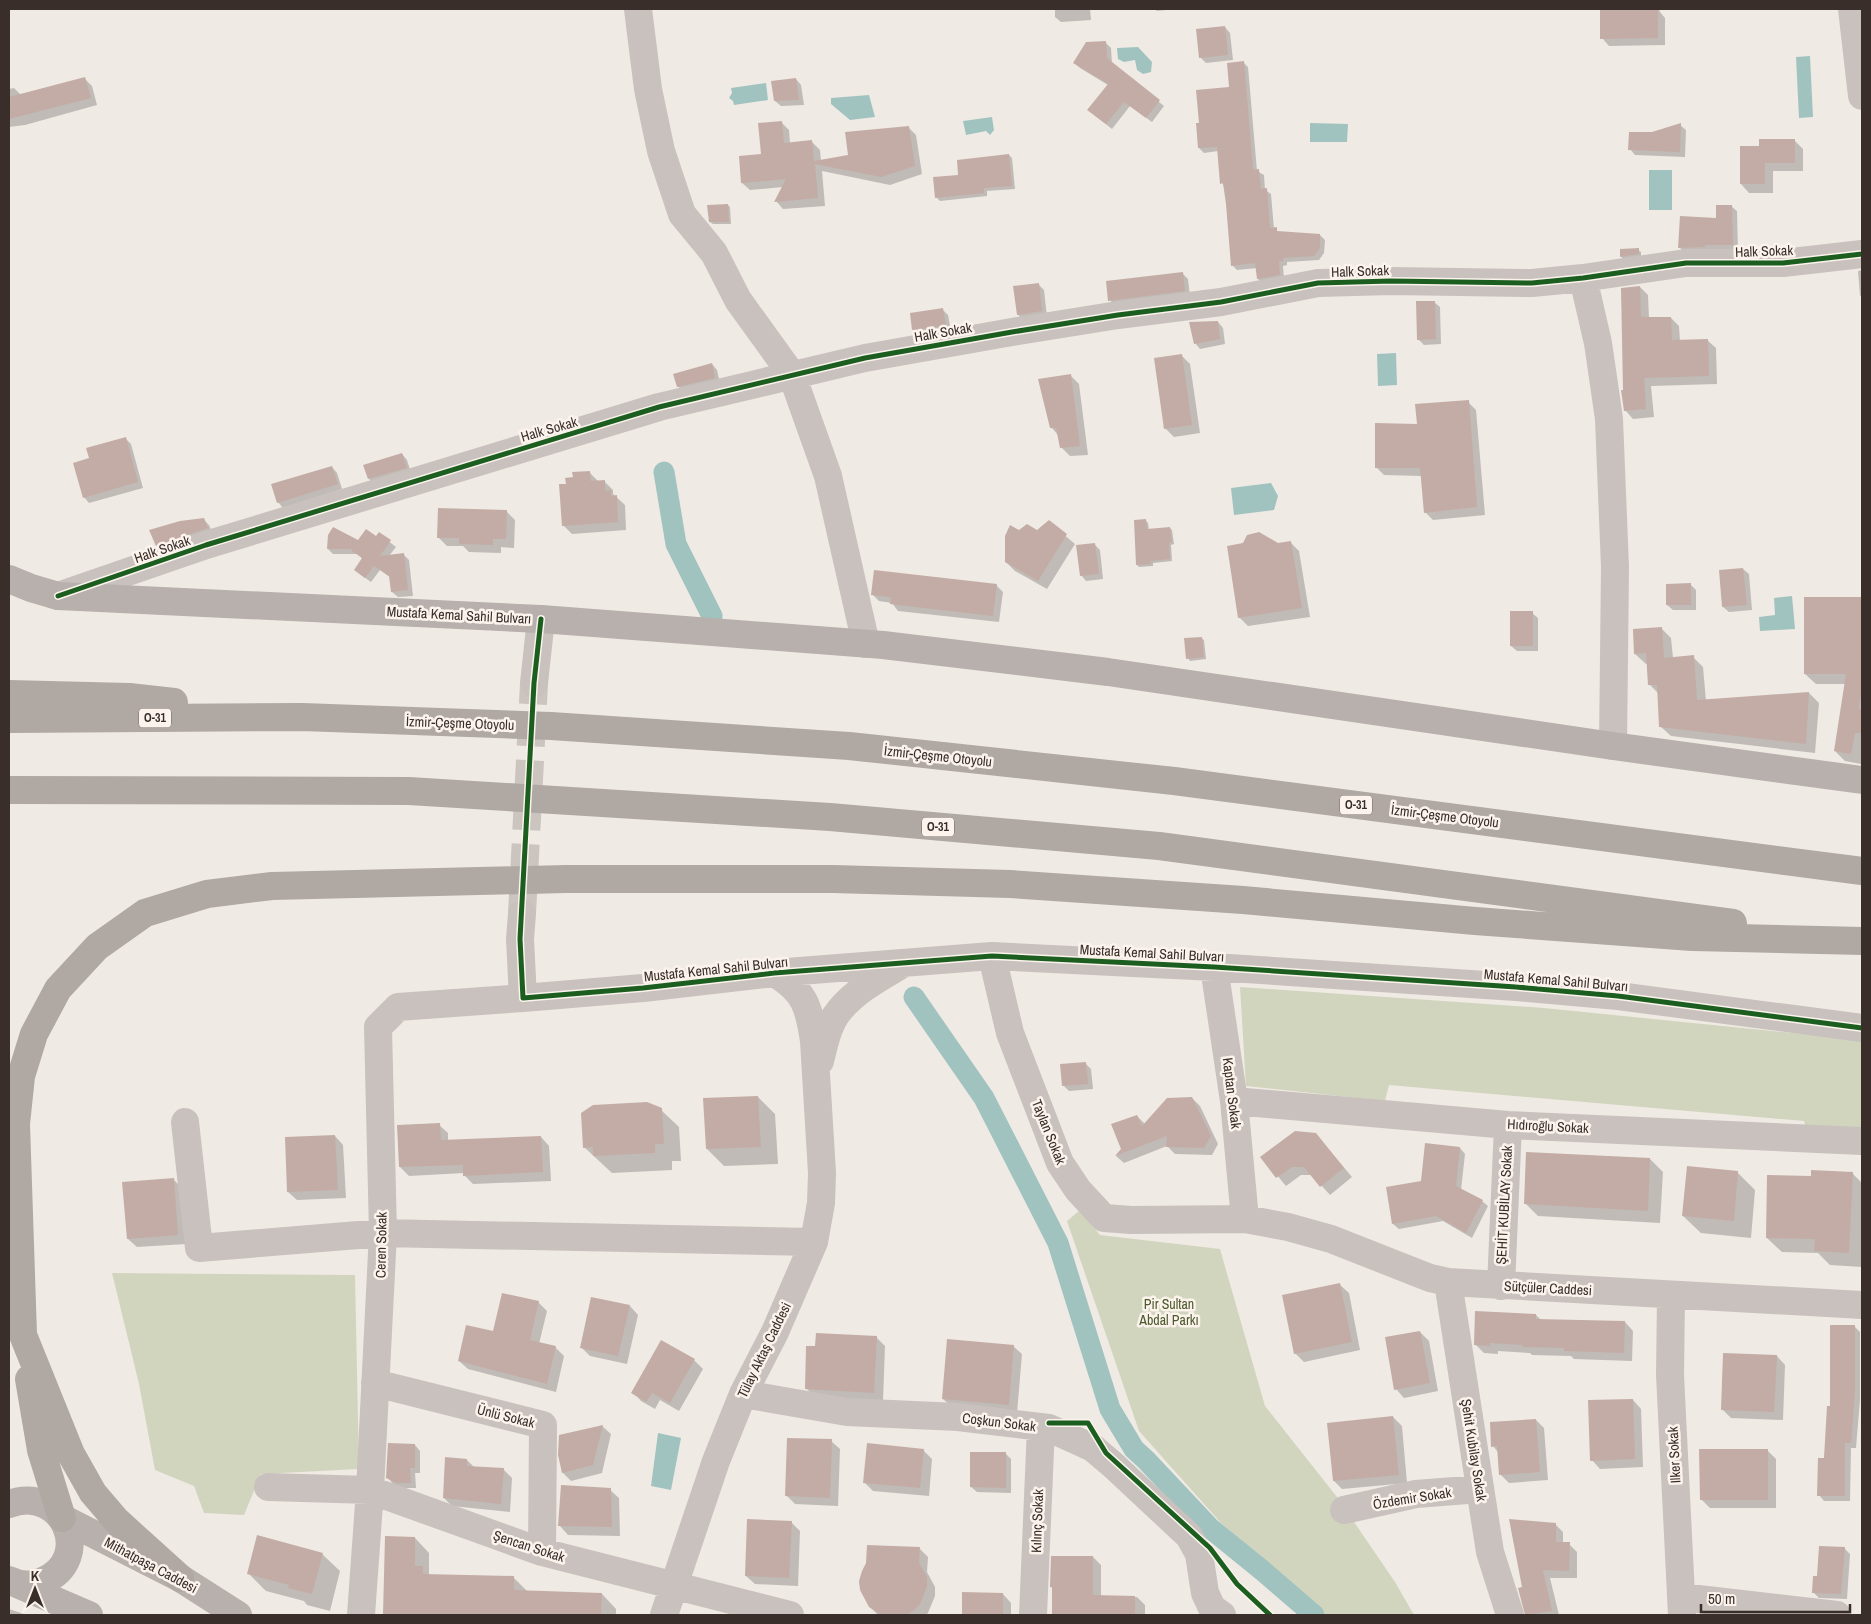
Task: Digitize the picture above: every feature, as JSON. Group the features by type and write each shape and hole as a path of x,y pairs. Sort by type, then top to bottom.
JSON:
{"highway":[{"path":"9,694 129,698 302,717"},
{"name":"İzmir-Çeşme Otoyolu","path":"9,719 302,717 551,726 849,746 1174,781 1862,871"},
{"name":"O-31","path":"9,790 409,790 830,817 1159,846 1862,940"},
{"path":"180,1578 117,1521 93,1493 71,1454 23,1335 16,1124 21,1076 34,1034 58,989 97,946 145,913 207,894 272,886 566,879 833,879 980,883 1243,900 1476,921 1682,936 1862,940"},
{"path":"9,1250 41,1450 62,1518"}],"main road":[{"name":"Mustafa Kemal Sahil Bulvarı","path":"9,579 58,596 540,619 866,644 1108,672 1613,746 1862,780"},
{"name":"Mithatpaşa Caddesi","path":"9,1504 18,1500 31,1500 43,1503 54,1509 62,1518 180,1578 238,1615"},
{"path":"10,1581 25,1584 38,1583 50,1578 60,1568 67,1557 70,1544 68,1530 62,1518"},
{"path":"10,1581 83,1614"}],"street":[{"path":"638,9 648,89 661,151 682,214 714,253 738,300 792,375 828,476 866,644"},
{"path":"1852,9 1862,96"},
{"name":"Halk Sokak","path":"58,596 206,545 659,407 865,358 1118,315 1221,302 1318,284 1391,281 1532,283 1583,278 1686,263 1782,263 1862,254"},
{"path":"1583,278 1598,343 1609,419 1616,567 1613,746"},
{"path":"534,683 540,619"},
{"path":"522,914 520,939 523,998"},
{"name":"Mustafa Kemal Sahil Bulvarı","path":"523,998 643,988 774,973 992,956 1214,967 1618,996 1862,1028"},
{"name":"Taylan Sokak","path":"992,956 1010,1033 1060,1163 1078,1190 1104,1218 1131,1220 1244,1219"},
{"path":"816,1077 830,1027 838,1012 858,993 904,963"},
{"name":"Kaptan Sokak","path":"1214,967 1234,1100 1244,1219"},
{"path":"811,1023 819,987 823,979 834,969 840,976 842,985 838,1012"},
{"path":"774,973 790,982 796,990 805,1003 811,1023"},
{"name":"Ceren Sokak","path":"361,1615 370,1490 383,1233 378,1027 398,1007 523,998"},
{"name":"Tülay Aktaş Caddesi","path":"664,1615 716,1461 742,1394 775,1332 814,1242 821,1203 822,1173 811,1023"},
{"name":"Hıdıroğlu Sokak","path":"1234,1100 1508,1125 1862,1141"},
{"path":"185,1122 199,1248 383,1233 814,1242"},
{"name":"ŞEHİT KUBİLAY Sokak","path":"1501,1286 1508,1125"},
{"name":"Sütçüler Caddesi","path":"1244,1219 1288,1227 1331,1239 1430,1278 1448,1282 1862,1305"},
{"name":"Şehit Kubilay Sokak","path":"1448,1282 1490,1552 1510,1615"},
{"name":"Ilker Sokak","path":"1671,1295 1670,1376 1681,1606"},
{"name":"Ünlü Sokak","path":"375,1383 543,1425 542,1552"},
{"name":"Coşkun Sokak","path":"742,1394 846,1412 958,1416 1048,1428 1093,1448 1113,1464 1189,1536 1200,1554 1205,1593 1212,1608 1222,1615"},
{"name":"Kılınç Sokak","path":"1033,1615 1041,1428"},
{"name":"Şencan Sokak","path":"268,1487 370,1490 542,1552 790,1615"},
{"name":"Özdemir Sokak","path":"1344,1510 1416,1494 1480,1489"},
{"path":"1681,1606 1837,1615"}],"green space":[{"path":"1240,987 1544,1008 1862,1040 1862,1131 1807,1131 1804,1121 1389,1085 1385,1101 1246,1086"},
{"name":"Pir Sultan Abdal Parkı","path":"1080,1210 1100,1235 1220,1249 1265,1406 1337,1497 1395,1582 1414,1615 1322,1615 1310,1599 1221,1523 1139,1431 1067,1221"},
{"path":"112,1273 355,1275 359,1469 261,1474 244,1515 204,1513 194,1486 155,1470 139,1384"}],"water":[{"path":"1138,47 1152,62 1151,72 1143,74 1137,70 1135,60 1124,62 1118,59 1117,48"},
{"path":"1810,56 1813,117 1799,118 1796,57"},
{"path":"766,83 768,100 734,105 733,101 729,98 732,93 731,88"},
{"path":"869,95 875,117 850,120 831,104 831,98"},
{"path":"992,117 994,130 990,135 986,131 966,135 963,121"},
{"path":"1310,123 1348,124 1347,142 1310,142"},
{"path":"1649,170 1672,170 1672,210 1649,210"},
{"path":"1396,353 1397,385 1378,386 1377,354"},
{"path":"1271,483 1278,496 1274,510 1234,515 1231,488"},
{"path":"1792,596 1795,629 1760,631 1759,617 1775,615 1774,598"},
{"path":"658,1433 681,1438 671,1490 651,1486"}],"building":[{"path":"1658,9 1658,38 1600,39 1600,10"},
{"path":"1225,26 1228,55 1199,58 1196,29"},
{"path":"1106,41 1107,58 1160,100 1146,118 1124,102 1106,124 1087,110 1108,84 1073,63 1086,42"},
{"path":"1244,61 1253,170 1259,169 1261,189 1267,188 1270,228 1277,227 1277,231 1320,234 1320,248 1314,256 1283,258 1283,261 1279,261 1280,275 1257,279 1255,263 1231,266 1226,204 1223,183 1220,184 1217,147 1198,148 1196,123 1199,123 1196,90 1229,87 1227,63"},
{"path":"85,77 91,98 9,119 9,97"},
{"path":"796,78 799,100 774,101 771,81"},
{"path":"782,121 784,143 812,140 814,161 848,155 845,132 909,126 915,166 881,177 815,164 818,198 774,202 786,179 741,183 739,156 761,154 758,123"},
{"path":"1681,123 1680,152 1628,150 1629,132 1652,132"},
{"path":"1759,139 1795,139 1795,163 1765,163 1765,184 1740,184 1740,146 1759,146"},
{"path":"1009,154 1012,186 984,188 984,193 935,198 933,177 958,175 957,160"},
{"path":"728,204 729,222 709,222 707,205"},
{"path":"1716,205 1732,205 1733,245 1705,245 1705,247 1678,248 1680,216 1716,218"},
{"path":"1639,248 1639,254 1620,257 1620,249"},
{"path":"1183,272 1185,291 1108,301 1106,281"},
{"path":"1039,283 1042,311 1017,315 1013,286"},
{"path":"1640,286 1641,317 1671,317 1672,340 1708,339 1709,376 1644,378 1646,409 1624,411 1621,390 1623,390 1621,288"},
{"path":"1416,301 1435,301 1436,339 1417,340"},
{"path":"943,308 946,326 912,330 910,313"},
{"path":"1218,321 1220,339 1194,344 1189,322"},
{"path":"1182,354 1192,425 1164,429 1154,358"},
{"path":"712,363 715,378 677,387 673,374"},
{"path":"1071,374 1080,446 1060,448 1056,428 1050,428 1038,379"},
{"path":"1469,400 1477,507 1424,513 1420,468 1375,468 1375,423 1417,424 1415,404"},
{"path":"126,437 138,482 83,498 73,463 89,458 86,448"},
{"path":"402,453 407,468 368,479 363,465"},
{"path":"332,466 338,484 277,503 271,484"},
{"path":"590,471 591,481 605,480 605,491 611,490 611,496 617,495 618,522 562,526 559,484 566,484 565,478 573,477 572,472"},
{"path":"438,508 507,510 506,539 493,539 493,545 459,544 459,538 437,538"},
{"path":"204,518 208,528 156,546 149,530 180,521"},
{"path":"1146,519 1147,529 1170,527 1172,542 1169,543 1170,559 1151,561 1151,564 1136,565 1134,520"},
{"path":"1049,520 1067,534 1038,581 1005,562 1005,536 1010,525 1019,530 1027,524 1037,530"},
{"path":"333,527 358,540 366,529 376,536 379,532 391,540 380,556 404,553 408,590 391,592 389,576 374,566 365,578 354,570 362,558 352,549 327,549 328,535"},
{"path":"1259,532 1278,543 1291,541 1302,608 1238,618 1227,546 1243,543 1247,535"},
{"path":"1095,543 1099,574 1080,576 1076,545"},
{"path":"1743,568 1747,605 1722,607 1719,570"},
{"path":"874,570 997,584 993,616 890,604 891,597 871,595"},
{"path":"1691,583 1691,605 1666,605 1666,584"},
{"path":"1804,597 1862,597 1862,686 1859,709 1862,709 1862,733 1855,733 1851,754 1834,751 1846,674 1804,674"},
{"path":"1510,611 1533,611 1533,646 1510,646"},
{"path":"1662,627 1664,658 1694,655 1697,700 1809,692 1806,744 1659,727 1657,685 1648,685 1646,653 1634,654 1633,629"},
{"path":"1202,637 1204,657 1186,659 1184,638"},
{"path":"1086,1062 1088,1084 1062,1086 1060,1064"},
{"path":"758,1096 761,1147 706,1149 703,1098"},
{"path":"1192,1097 1211,1136 1204,1148 1166,1147 1167,1136 1115,1156 1121,1149 1111,1124 1137,1115 1142,1126 1167,1098"},
{"path":"647,1102 662,1108 664,1144 655,1144 655,1153 593,1156 593,1147 583,1148 581,1113 593,1105"},
{"path":"440,1123 441,1140 541,1136 543,1172 463,1176 463,1165 399,1167 397,1125"},
{"path":"1295,1131 1316,1133 1344,1168 1320,1187 1304,1167 1292,1167 1276,1178 1260,1157"},
{"path":"335,1135 338,1190 287,1192 285,1137"},
{"path":"1425,1143 1460,1147 1456,1186 1483,1200 1466,1233 1436,1216 1392,1224 1386,1187 1421,1181"},
{"path":"1526,1152 1650,1158 1648,1211 1524,1204"},
{"path":"1687,1166 1738,1171 1734,1221 1682,1216"},
{"path":"1811,1170 1853,1172 1849,1253 1814,1251 1815,1239 1766,1238 1767,1175 1811,1176"},
{"path":"174,1178 178,1235 127,1239 122,1182"},
{"path":"1340,1283 1352,1342 1294,1354 1282,1295"},
{"path":"502,1293 539,1301 530,1340 556,1346 547,1384 458,1361 466,1325 493,1331"},
{"path":"591,1297 630,1305 618,1356 580,1348"},
{"path":"1475,1311 1536,1314 1536,1319 1625,1321 1624,1353 1564,1351 1564,1348 1522,1347 1523,1345 1490,1343 1490,1346 1474,1345"},
{"path":"1830,1325 1855,1325 1855,1393 1851,1443 1845,1443 1845,1496 1817,1496 1818,1458 1824,1458 1827,1406 1830,1406"},
{"path":"1420,1331 1430,1383 1394,1390 1385,1337"},
{"path":"816,1333 877,1336 874,1393 805,1389 806,1346 815,1346"},
{"path":"947,1339 1014,1345 1009,1405 942,1399"},
{"path":"661,1340 695,1359 670,1403 652,1393 646,1402 631,1393"},
{"path":"1723,1353 1777,1355 1774,1412 1721,1410"},
{"path":"1633,1399 1635,1459 1590,1461 1588,1400"},
{"path":"1393,1416 1399,1475 1333,1481 1327,1423"},
{"path":"1536,1419 1540,1472 1499,1475 1497,1446 1491,1447 1490,1422"},
{"path":"603,1425 593,1465 562,1473 558,1455 559,1435"},
{"path":"787,1438 832,1439 830,1498 785,1496"},
{"path":"388,1443 415,1444 415,1468 410,1468 411,1483 397,1483 386,1478"},
{"path":"867,1443 924,1449 920,1488 863,1483"},
{"path":"1699,1449 1768,1449 1768,1500 1700,1500"},
{"path":"970,1452 1006,1452 1006,1488 970,1487"},
{"path":"445,1457 467,1459 467,1466 504,1468 501,1504 443,1498"},
{"path":"561,1485 611,1488 612,1527 558,1526"},
{"path":"747,1519 792,1521 789,1578 745,1576"},
{"path":"1509,1519 1556,1523 1556,1542 1570,1542 1569,1571 1543,1570 1552,1611 1525,1615 1518,1588 1522,1587"},
{"path":"257,1535 323,1553 312,1594 288,1588 289,1585 247,1574"},
{"path":"385,1536 415,1537 415,1566 423,1566 423,1574 514,1576 514,1590 602,1593 601,1615 383,1615"},
{"path":"867,1545 920,1547 919,1563 927,1577 927,1587 920,1604 913,1611 905,1615 882,1615 869,1607 860,1590 859,1581 866,1563"},
{"path":"1819,1546 1845,1547 1841,1594 1812,1593 1813,1576 1817,1576"},
{"path":"1051,1556 1093,1556 1093,1595 1135,1596 1135,1615 1052,1615 1052,1587 1050,1587"},
{"path":"962,1592 1003,1593 1003,1615 962,1615"}],"waterway":[{"path":"664,472 676,544 712,616"},
{"path":"914,997 984,1098 1058,1243 1110,1409 1134,1449 1210,1528 1314,1615"}],"tunnel":[{"path":"522,914 534,683"}],"cycle path":[{"path":"58,596 206,545 659,407 865,358 1118,315 1221,302 1318,283 1391,281 1532,283 1583,278 1686,263 1783,263 1862,254"},
{"path":"541,619 534,683 520,939 523,998 643,988 774,973 992,956 1214,967 1516,987 1618,996 1862,1028"},
{"path":"1049,1423 1088,1423 1106,1453 1210,1548 1237,1584 1270,1615"}]}
